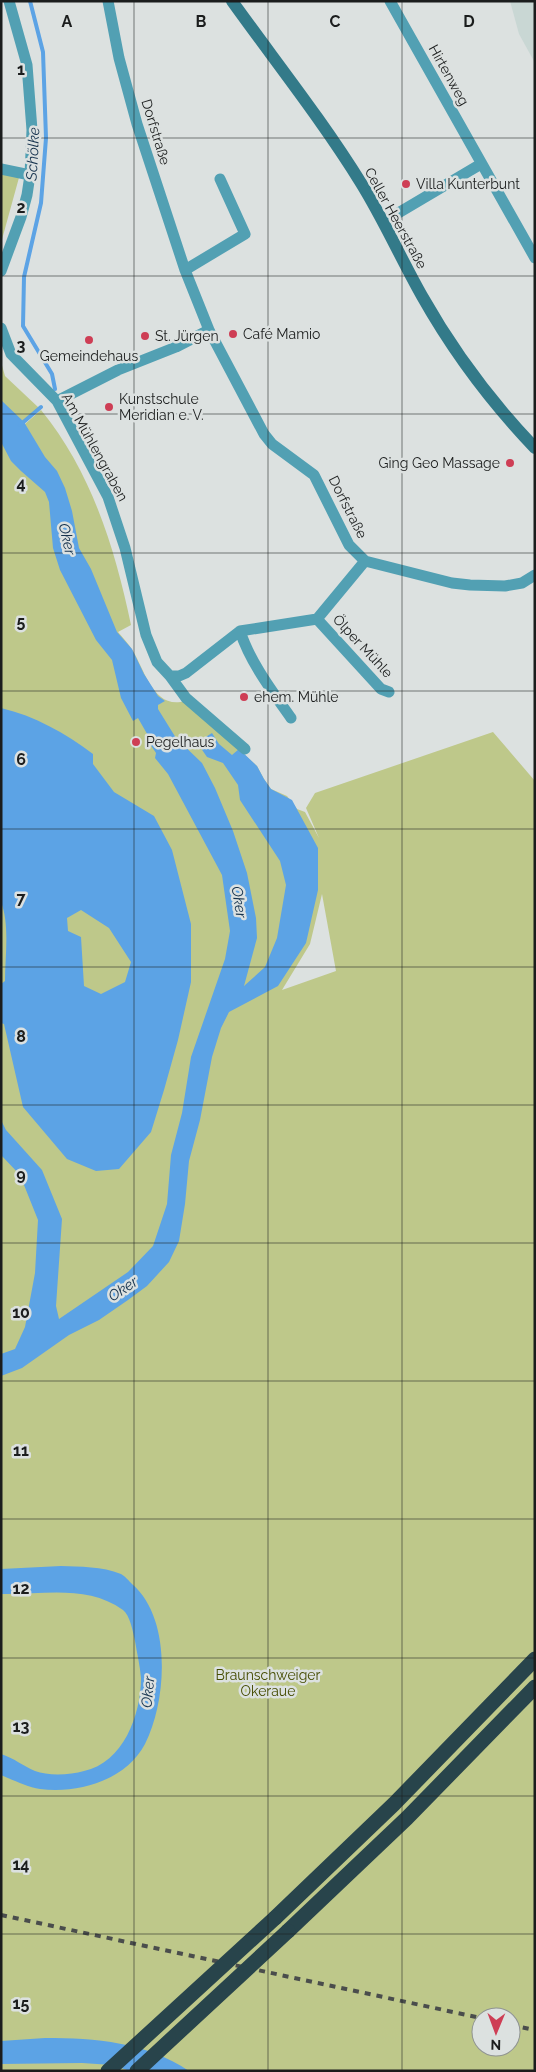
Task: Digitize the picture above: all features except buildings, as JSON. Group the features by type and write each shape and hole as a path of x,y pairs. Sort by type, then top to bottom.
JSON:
{"highway":[{"path":"108,2071 275,1918 394,1804 535,1659"},
{"path":"137,2071 407,1818 535,1686"}],"main road":[{"name":"Celler Heerstraße","path":"232,1 345,158 383,222 423,298 464,363 507,418 535,448"}],"street":[{"path":"1,272 21,217 30,175 32,130 27,65 9,1"},
{"name":"Dorfstraße","path":"108,1 118,58 137,124 185,270 209,330 264,434 272,444 314,475 349,545 364,561"},
{"name":"Hirtenweg","path":"390,1 535,258"},
{"path":"383,222 481,164"},
{"path":"1,169 30,175"},
{"path":"185,270 245,234 220,179"},
{"name":"Am Mühlengraben","path":"1,328 11,354 57,401 108,497 126,548 151,650 157,662 186,698 245,749"},
{"path":"57,401 118,370 176,347 209,330"},
{"path":"170,676 179,676 186,673 240,631 317,619 364,561 470,585 506,586 522,583 535,576"},
{"name":"Ölper Mühle","path":"317,619 381,689 389,692"},
{"path":"240,631 266,683 291,718"}],"shaded area":[{"path":"510,1 535,1 535,63 519,34"}],"green space":[{"path":"1,171 20,174 1,243"},
{"name":"Braunschweiger Okeraue","path":"1,362 5,376 39,408 24,422 25,424 41,410 74,458 87,485 109,539 125,596 131,625 118,632 131,648 152,687 165,700 174,702 185,701 257,766 271,789 287,796 297,809 305,812 319,838 306,808 315,793 493,732 535,781 535,2071 1,2071","holes":["322,894 336,971 282,990 310,944"]}],"water":[{"name":"Oker","path":"1,400 24,422 45,457 57,471 65,488 72,511 79,548 91,569 117,632 132,649 144,674 158,696 165,701 158,705 158,709 176,738 202,763 233,831 247,873 256,918 257,938 244,986 265,967 277,938 286,885 280,861 240,800 238,785 223,763 207,757 198,744 201,740 212,733 219,744 232,755 239,749 257,766 271,789 292,800 318,848 318,890 306,943 278,986 229,1012 221,1028 212,1057 200,1120 189,1161 179,1241 169,1262 147,1286 99,1320 69,1335 22,1368 1,1376 1,1354 15,1349 25,1327 35,1273 38,1220 20,1175 1,1155 1,1120 6,1130 42,1170 62,1219 56,1306 59,1319 128,1272 153,1246 167,1204 171,1155 182,1113 191,1057 225,959 230,931 222,875 168,774 155,758 156,753 148,741 150,739 138,718 133,721 121,698 112,660 96,640 60,570 53,548 49,502 45,492 11,461 1,442"},
{"path":"1,708 38,721 61,732 82,746 93,754 93,764 114,792 154,816 172,850 191,924 191,982 164,1090 151,1132 119,1169 96,1171 67,1159 23,1107 4,1024 1,1023 1,984 5,981 6,941 4,911 1,902","holes":["81,910 109,928 131,962 125,982 101,994 84,986 81,937 68,931 67,918"]},
{"name":"Oker","path":"61,1566 91,1567 121,1574 125,1577 145,1599 154,1617 162,1661 158,1706 145,1744 137,1756 126,1767 100,1782 70,1789 55,1790 30,1787 1,1775 1,1754 35,1771 46,1774 72,1773 98,1766 119,1748 127,1735 138,1707 141,1678 132,1629 128,1616 123,1610 109,1602 79,1594 1,1594 1,1569"},
{"path":"45,2038 102,2041 138,2048 173,2061 189,2071 130,2071 112,2065 82,2063 1,2064 1,2041"}],"waterway":[{"name":"Schölke","path":"30,1 43,52 46,138 41,203 24,277 23,326 52,374 55,389"},
{"name":"Schölke","path":"20,425 41,407"}],"railway":[{"path":"1,1915 471,2016"},
{"path":"521,2027 535,2030"}],"place":[{"name":"Villa Kunterbunt","path":"406,184"},
{"name":"Café Mamio","path":"233,334"},
{"name":"St. Jürgen","path":"145,336"},
{"name":"Gemeindehaus","path":"89,340"},
{"name":"Kunstschule Meridian e. V.","path":"109,407"},
{"name":"Ging Geo Massage","path":"510,463"},
{"name":"ehem. Mühle","path":"244,697"},
{"name":"Pegelhaus","path":"136,742"}]}
